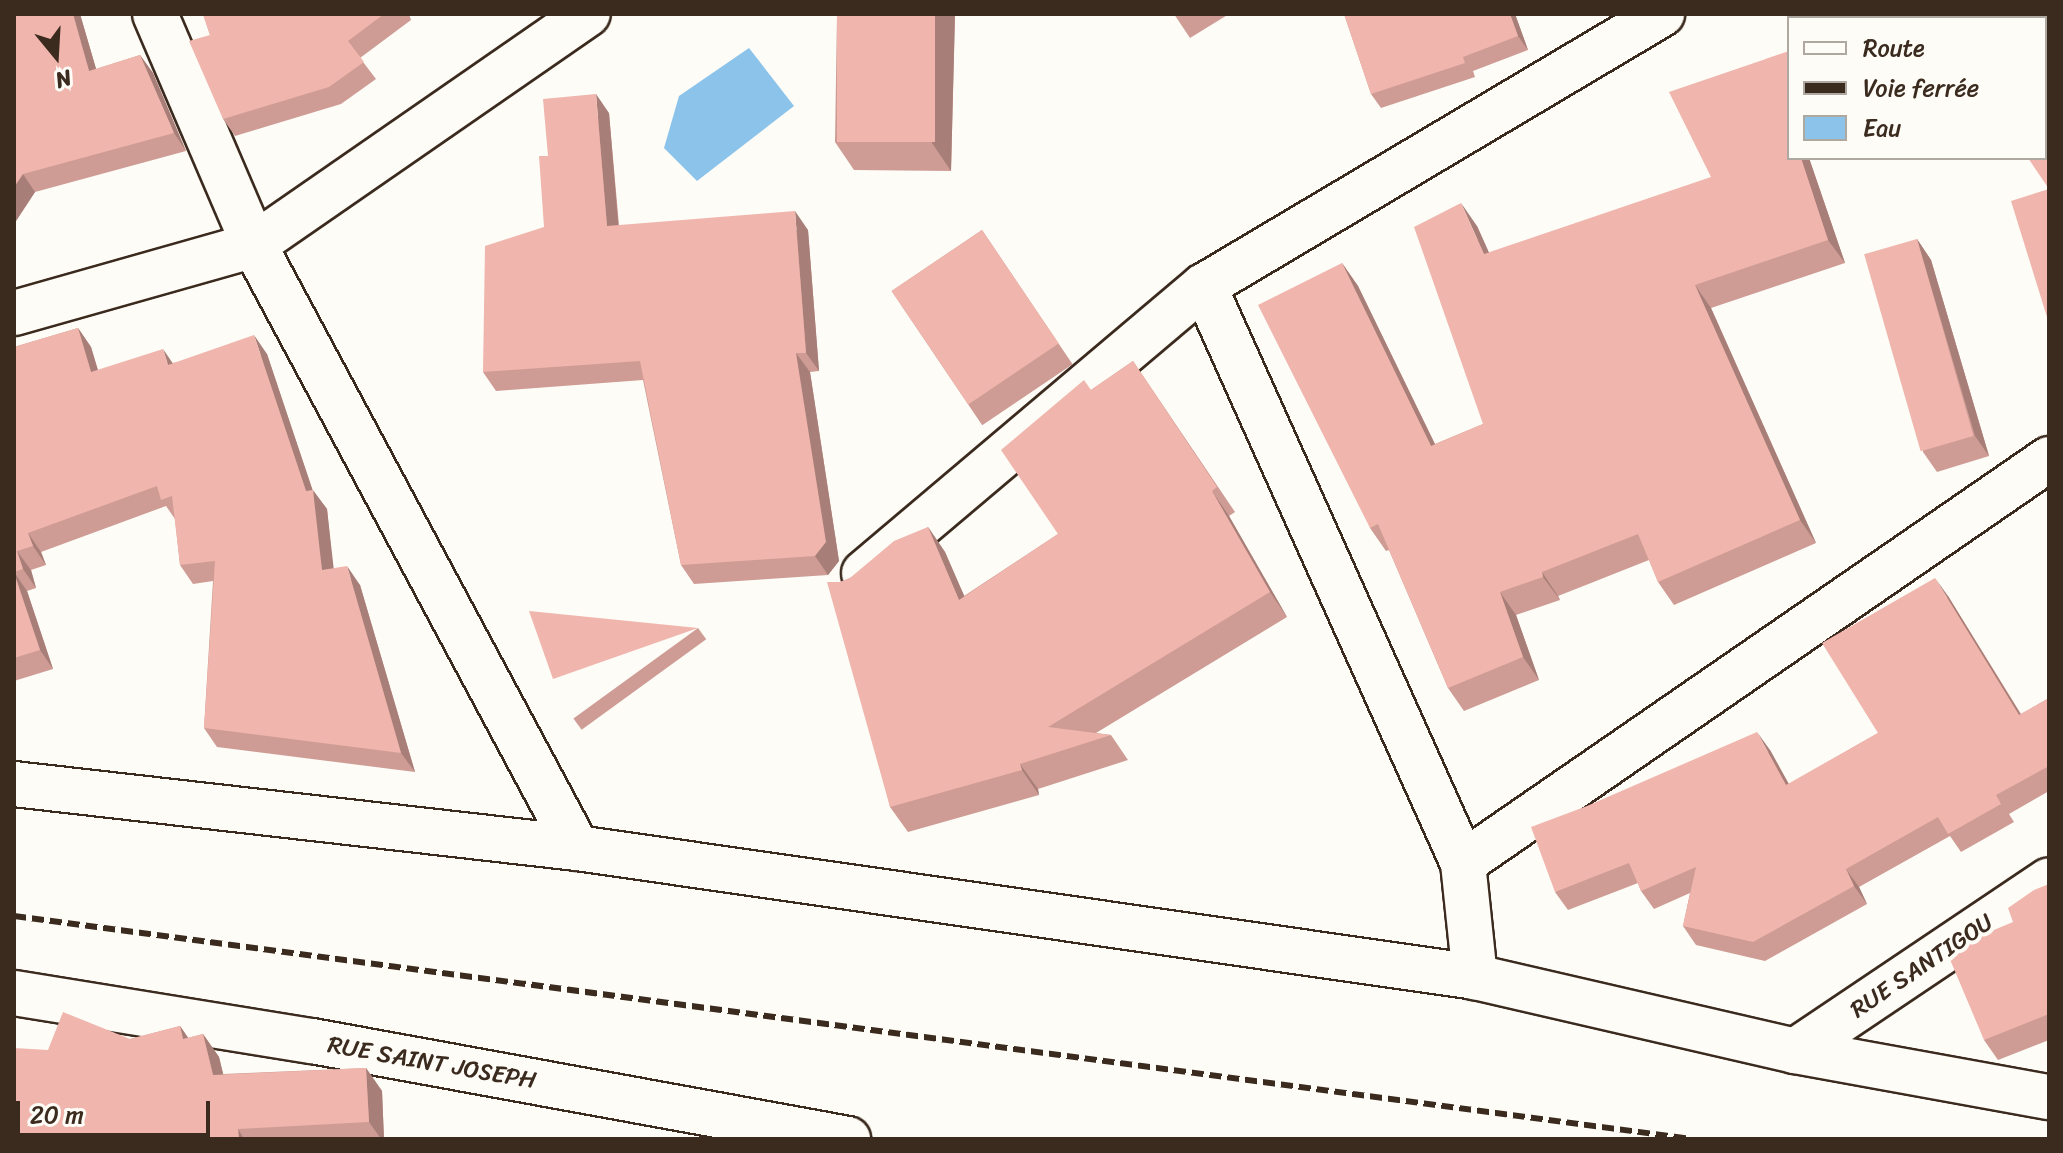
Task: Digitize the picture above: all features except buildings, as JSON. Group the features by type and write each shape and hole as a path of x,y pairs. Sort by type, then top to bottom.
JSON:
{"street":[{"path":"155,14 254,245 577,848"},
{"path":"14,313 254,245 588,14"},
{"path":"852,583 1204,286 1662,14"},
{"path":"1204,286 1463,863 1475,977"},
{"path":"1463,863 2049,459"},
{"path":"14,784 577,848 1475,977 1795,1051 2049,1097"},
{"name":"RUE SANTIGOU","path":"1795,1051 2049,880"},
{"name":"RUE SAINT JOSEPH","path":"14,993 312,1041 848,1139"}],"water":[{"path":"749,48 794,106 697,181 664,148 679,96"}],"railway":[{"path":"14,916 1691,1139"}]}
